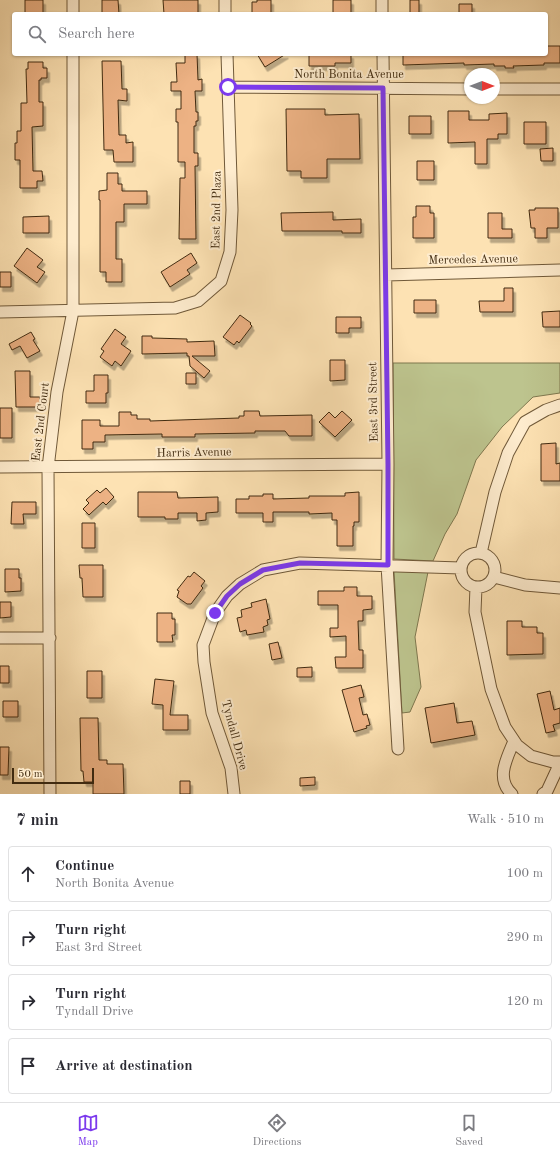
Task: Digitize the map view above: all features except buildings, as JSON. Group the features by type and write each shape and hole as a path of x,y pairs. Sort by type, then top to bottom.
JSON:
{"street":[{"path":"73,0 73,12"},
{"path":"225,0 226,12"},
{"path":"382,0 382,12"},
{"name":"East 2nd Court","path":"50,794 48,468 56,392 73,311 73,56"},
{"name":"East 2nd Plaza","path":"0,312 175,308 198,301 221,280 230,252 232,210 227,56"},
{"name":"East 3rd Street","path":"383,56 388,565 398,749"},
{"name":"North Bonita Avenue","path":"228,87 464,89"},
{"path":"500,89 560,89"},
{"name":"Mercedes Avenue","path":"386,274 560,270"},
{"path":"481,553 495,492 508,453 525,422 546,410 560,405"},
{"name":"Harris Avenue","path":"0,468 388,464"},
{"path":"475,553 481,553 486,555 494,563 494,577 483,587 476,587 467,583 463,579 461,568 466,558 475,553"},
{"name":"Tyndall Drive","path":"234,794 231,768 212,713 204,662 203,645 215,613 227,596 240,584 263,570 300,563 461,568"},
{"path":"494,577 525,585 560,588"},
{"path":"476,587 475,612 491,689 505,727 517,745 531,756 560,763 547,791 543,794"},
{"path":"0,638 50,638"},
{"path":"512,794 505,788 503,774 514,741"}],"green space":[{"path":"393,363 560,363 560,393 533,397 502,427 476,460 457,514 445,534 433,561 394,559"},
{"path":"394,571 428,572 415,637 421,687 410,712 402,713"}],"route":[{"path":"215,613 227,596 240,584 263,570 300,563 388,565 383,88 228,87"}]}
